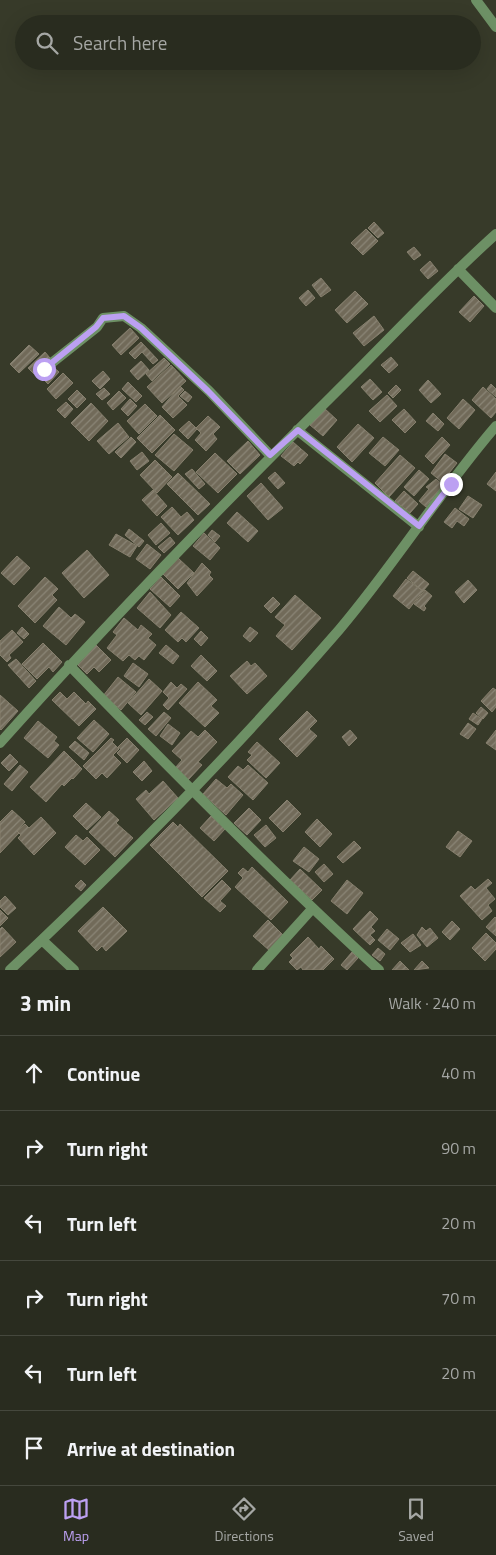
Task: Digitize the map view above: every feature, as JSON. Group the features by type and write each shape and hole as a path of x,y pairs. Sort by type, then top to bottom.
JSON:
{"street":[{"path":"476,0 496,27"},
{"path":"0,743 69,666 270,455 298,430 458,269 496,234"},
{"path":"458,269 496,308"},
{"path":"44,369 96,327 103,318 124,316 141,328 208,391 270,455"},
{"path":"10,970 192,791 338,630 374,587 496,426"},
{"path":"298,430 419,526"},
{"path":"69,666 192,791 312,908 379,970"},
{"path":"258,970 312,908"},
{"path":"42,940 74,970"}],"building":[{"path":"374,222 384,233 378,238 368,228"},
{"path":"366,229 378,241 363,255 351,243"},
{"path":"414,247 421,255 414,260 407,252"},
{"path":"430,261 438,271 428,279 420,270"},
{"path":"321,278 331,290 321,297 312,285"},
{"path":"308,290 315,298 306,306 299,298"},
{"path":"355,291 368,304 347,323 335,310"},
{"path":"474,296 484,306 470,322 459,312"},
{"path":"374,316 384,330 364,346 353,333"},
{"path":"130,328 139,338 121,355 112,345"},
{"path":"141,342 158,360 153,364 142,352 135,359 129,353"},
{"path":"29,345 39,354 19,373 10,364"},
{"path":"45,352 50,358 34,374 28,368"},
{"path":"391,357 398,365 389,373 381,365"},
{"path":"164,358 170,364 152,381 146,374"},
{"path":"141,361 149,370 138,380 130,371"},
{"path":"51,365 59,372 48,384 40,376"},
{"path":"171,365 186,381 162,403 147,387"},
{"path":"103,371 110,379 100,389 92,381"},
{"path":"63,373 73,383 56,399 47,389"},
{"path":"370,379 382,392 373,400 361,387"},
{"path":"428,380 441,394 431,403 419,390"},
{"path":"128,382 142,396 136,402 122,389"},
{"path":"491,384 496,389 496,397 487,389"},
{"path":"396,385 401,390 393,398 388,393"},
{"path":"180,386 184,390 178,396 187,405 173,418 162,407"},
{"path":"483,387 496,399 496,412 491,418 472,400"},
{"path":"104,388 110,394 102,400 96,394"},
{"path":"77,390 86,399 77,408 68,399"},
{"path":"119,391 126,398 113,410 107,403"},
{"path":"185,391 192,397 188,402 180,396"},
{"path":"387,395 397,406 380,422 369,411"},
{"path":"130,399 137,406 128,416 121,409"},
{"path":"463,399 475,410 459,429 447,418"},
{"path":"66,402 73,409 65,418 57,410"},
{"path":"91,403 108,421 89,441 71,423"},
{"path":"145,404 157,416 139,434 127,421"},
{"path":"324,408 337,420 323,436 310,425"},
{"path":"404,409 416,422 405,433 392,420"},
{"path":"433,413 444,424 438,431 426,421"},
{"path":"160,415 175,430 152,453 137,438"},
{"path":"208,416 220,427 213,434 217,439 206,451 195,440 201,433 196,428"},
{"path":"189,421 197,429 188,439 179,430"},
{"path":"118,423 129,437 109,454 97,441"},
{"path":"358,424 374,438 352,462 337,447"},
{"path":"174,434 193,450 174,471 155,455"},
{"path":"131,437 136,442 121,458 115,452"},
{"path":"383,437 399,450 385,466 369,453"},
{"path":"442,437 450,445 433,464 425,456"},
{"path":"248,441 260,455 240,474 227,461"},
{"path":"293,442 308,455 300,464 298,462 294,466 281,456"},
{"path":"142,452 149,461 137,470 130,461"},
{"path":"215,453 237,474 218,493 196,472"},
{"path":"445,454 457,463 442,482 431,473"},
{"path":"400,455 415,468 389,497 375,483"},
{"path":"155,460 172,477 157,493 140,475"},
{"path":"192,469 205,484 199,489 185,474"},
{"path":"419,470 429,479 414,496 404,487"},
{"path":"275,472 285,483 278,489 268,478"},
{"path":"496,472 496,491 487,484"},
{"path":"178,473 210,504 198,515 167,484"},
{"path":"436,479 443,485 426,507 419,501 429,489 426,487"},
{"path":"261,483 283,508 268,520 247,496"},
{"path":"153,490 167,506 157,516 142,500"},
{"path":"404,491 418,504 410,513 395,501"},
{"path":"468,496 482,505 473,518 459,509"},
{"path":"172,507 181,517 187,512 194,520 178,535 161,517"},
{"path":"455,508 469,519 464,526 457,521 452,528 444,522"},
{"path":"237,512 258,531 248,542 227,523"},
{"path":"161,523 170,533 156,545 148,535"},
{"path":"129,529 144,541 139,547 125,535"},
{"path":"212,530 220,536 215,542 208,535"},
{"path":"204,533 220,548 210,560 193,546"},
{"path":"116,534 137,546 130,557 109,545"},
{"path":"170,537 175,543 164,553 158,547"},
{"path":"147,544 161,555 150,569 136,559"},
{"path":"87,550 109,575 84,598 62,573"},
{"path":"17,556 30,568 14,585 1,573"},
{"path":"178,558 194,573 178,589 163,574"},
{"path":"202,563 211,572 209,575 213,579 197,596 187,583"},
{"path":"413,571 429,584 423,591 407,578"},
{"path":"45,577 58,589 52,595 57,600 35,623 18,606"},
{"path":"161,577 180,596 170,607 150,589"},
{"path":"406,579 423,591 409,609 393,596"},
{"path":"468,580 477,590 464,603 455,592"},
{"path":"425,590 432,596 424,606 426,608 424,611 414,604"},
{"path":"150,592 171,615 160,628 137,608"},
{"path":"295,595 321,618 292,650 276,636 285,625 275,617"},
{"path":"273,597 280,604 271,613 264,606"},
{"path":"59,607 71,618 75,614 85,622 66,645 43,626"},
{"path":"181,612 199,628 186,642 182,638 178,642 165,630"},
{"path":"124,618 138,630 141,625 152,634 148,638 156,645 144,660 139,656 135,660 129,655 123,661 107,648 117,635 113,632"},
{"path":"22,627 29,634 24,639 17,633"},
{"path":"250,627 258,633 250,642 243,636"},
{"path":"12,630 23,642 9,655 11,658 7,662 0,655 0,641"},
{"path":"201,631 208,638 201,646 194,639"},
{"path":"43,643 62,662 53,672 49,667 37,679 22,664"},
{"path":"96,645 111,660 99,672 94,667 87,674 78,665"},
{"path":"166,645 179,656 173,664 159,653"},
{"path":"201,655 217,671 207,681 191,666"},
{"path":"16,659 36,681 29,688 8,665"},
{"path":"247,661 251,666 255,663 267,676 247,694 230,676"},
{"path":"133,663 148,674 139,687 124,676"},
{"path":"118,677 136,692 121,710 103,696"},
{"path":"149,679 162,691 141,715 128,703"},
{"path":"171,682 177,688 181,684 187,689 168,710 163,705 169,698 163,692"},
{"path":"198,682 217,700 211,706 219,713 205,727 179,703"},
{"path":"493,688 496,690 496,707 492,712 481,701"},
{"path":"60,692 67,699 74,692 86,704 88,701 96,709 79,726 52,700"},
{"path":"0,695 18,711 1,730 0,729"},
{"path":"481,707 488,713 483,719 476,713"},
{"path":"307,711 317,721 309,729 317,736 297,757 279,739"},
{"path":"147,712 153,717 145,725 139,720"},
{"path":"164,712 171,718 156,736 148,729"},
{"path":"473,713 482,719 478,725 469,719"},
{"path":"94,720 109,734 93,752 77,738"},
{"path":"38,721 57,737 54,741 59,745 48,758 24,738"},
{"path":"468,723 476,729 468,739 460,734"},
{"path":"168,724 180,733 172,745 160,736"},
{"path":"205,730 217,742 198,762 202,765 188,780 175,768 182,760 172,751 191,731 198,737"},
{"path":"350,730 357,738 349,746 342,737"},
{"path":"496,730 496,750 486,743"},
{"path":"111,738 114,740 112,742 119,749 113,755 121,763 107,778 102,773 96,779 83,766"},
{"path":"127,738 139,750 127,763 117,753 121,749 118,747"},
{"path":"75,741 89,753 84,760 69,747"},
{"path":"257,742 280,763 266,778 247,760 252,755 248,752"},
{"path":"64,751 82,769 64,786 62,784 46,802 30,787"},
{"path":"10,754 18,762 9,771 1,763"},
{"path":"144,761 152,771 142,781 133,772"},
{"path":"20,765 28,772 12,791 4,784"},
{"path":"248,765 268,783 253,800 228,777 238,766 243,770"},
{"path":"216,779 227,788 231,784 243,795 226,815 203,794"},
{"path":"163,781 178,798 154,820 136,799 146,790 149,794"},
{"path":"287,800 301,814 283,832 269,818"},
{"path":"86,803 101,817 87,830 73,816"},
{"path":"249,808 261,820 247,835 234,823"},
{"path":"12,810 25,822 17,831 19,833 0,853 0,822"},
{"path":"109,811 119,820 116,823 133,838 115,857 89,832"},
{"path":"211,816 225,829 214,841 200,828"},
{"path":"41,817 56,833 34,855 18,838 21,835 17,831 25,824 29,828"},
{"path":"317,819 332,834 320,847 305,832"},
{"path":"173,822 178,827 180,824 228,871 202,897 150,845"},
{"path":"266,825 276,838 265,847 254,835"},
{"path":"458,831 472,841 460,857 446,847"},
{"path":"76,835 83,841 87,837 100,850 85,865 65,847"},
{"path":"354,841 361,848 343,863 337,857"},
{"path":"304,847 319,859 309,872 293,861"},
{"path":"324,864 333,874 324,882 315,872"},
{"path":"252,867 288,902 271,920 235,887 243,878 238,873 243,868 248,872"},
{"path":"300,869 322,890 312,900 290,880"},
{"path":"488,879 492,883 486,888 495,899 488,905 492,911 482,920 460,896 471,886 475,890"},
{"path":"81,880 86,885 81,891 75,886"},
{"path":"222,880 231,889 220,901 226,906 220,912 204,898"},
{"path":"347,880 363,893 347,914 331,901"},
{"path":"5,896 16,908 8,915 0,907 0,901"},
{"path":"103,907 127,931 106,951 102,946 97,951 78,931"},
{"path":"0,910 8,918 0,926"},
{"path":"370,911 378,919 371,927 375,931 370,935 375,940 370,945 353,929"},
{"path":"496,918 496,936 486,927"},
{"path":"268,920 284,936 270,951 253,936"},
{"path":"452,921 460,929 450,940 442,932"},
{"path":"2,927 16,942 0,957 0,929"},
{"path":"422,927 426,931 430,928 438,938 427,947 417,935"},
{"path":"387,929 399,939 390,950 378,940"},
{"path":"486,933 496,943 496,949 485,961 472,948"},
{"path":"413,934 421,945 410,952 401,943"},
{"path":"308,937 319,949 321,946 334,959 323,970 303,970 301,967 297,970 289,962 293,958 290,955"},
{"path":"378,948 385,954 380,961 372,955"},
{"path":"352,952 358,958 347,970 341,965"},
{"path":"400,961 409,970 392,970"},
{"path":"422,961 429,968 414,970"}],"route":[{"path":"44,369 96,327 103,318 124,316 141,328 208,391 270,455 298,430 419,526 451,484"}]}
